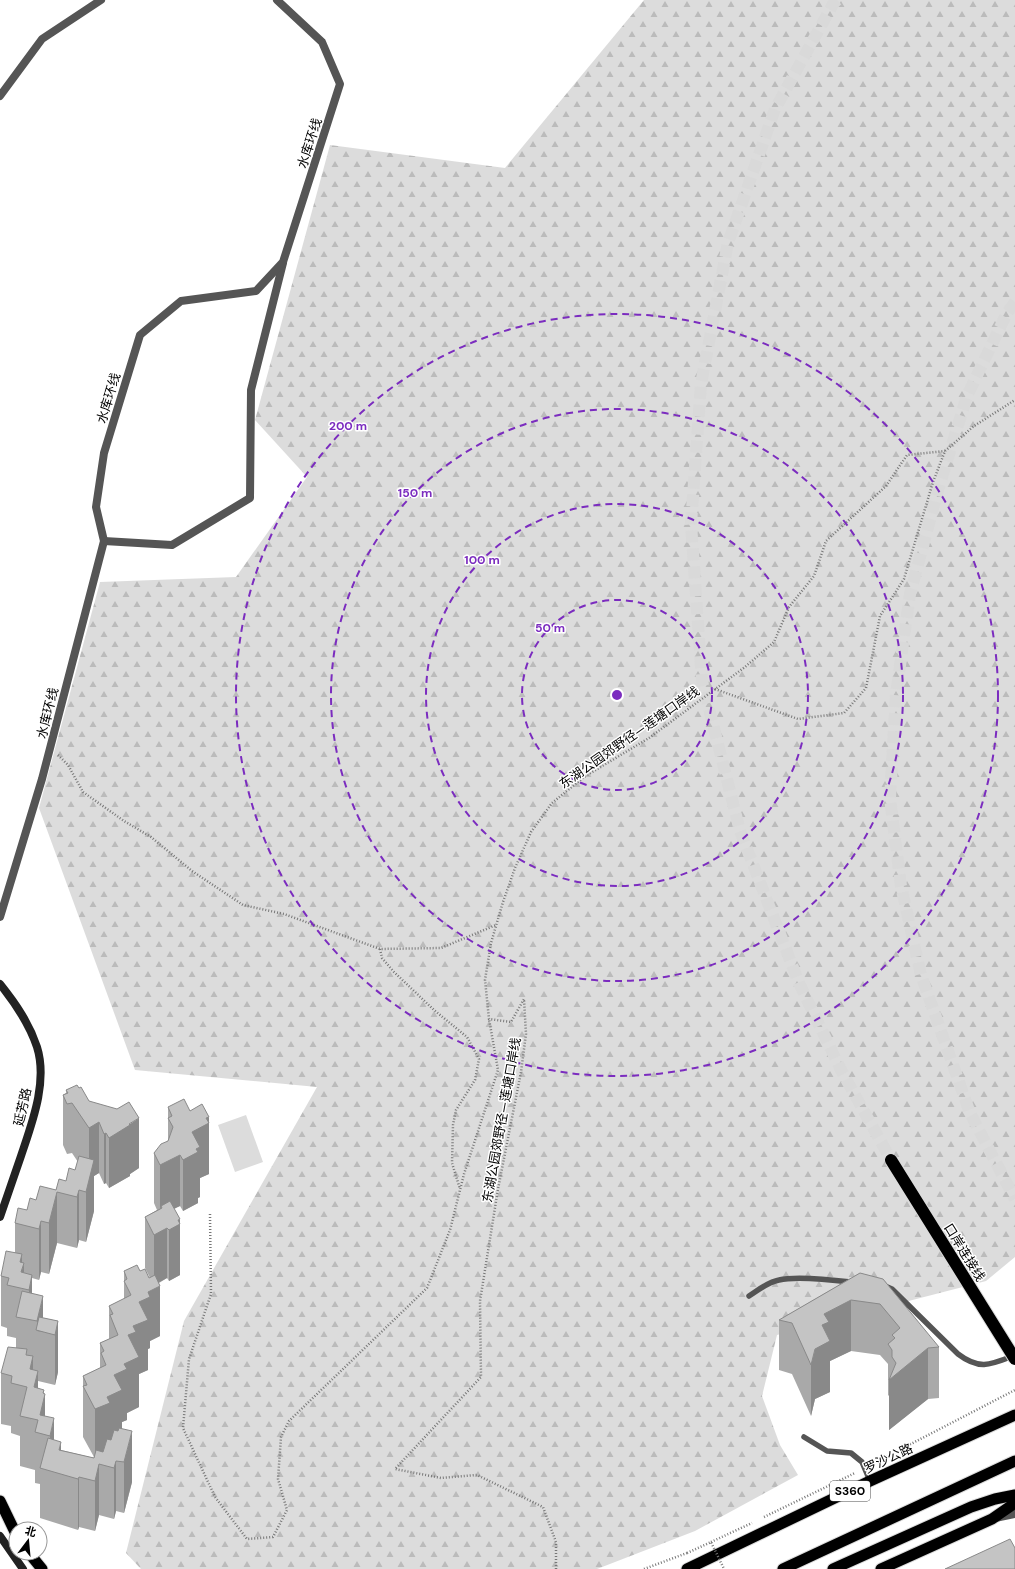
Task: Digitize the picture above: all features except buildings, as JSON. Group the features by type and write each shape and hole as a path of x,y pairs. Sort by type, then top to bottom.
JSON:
{"highway":[{"name":"口岸连接线","path":"890,1160 1015,1359"},
{"name":"罗沙公路","path":"686,1569 1015,1415"},
{"path":"783,1569 1015,1461"},
{"path":"833,1569 971,1507 995,1499 1015,1495"},
{"path":"0,1501 10,1521"},
{"path":"881,1569 992,1519 1015,1503"},
{"path":"36,1561 42,1569"}],"main road":[{"name":"延芳路","path":"0,984 16,1004 28,1024 38,1048 40,1070 39,1096 33,1122 0,1217"},
{"path":"0,1536 23,1569"}],"street":[{"path":"0,96 42,39 101,0"},
{"name":"水库环线","path":"0,917 42,779 104,541 96,507 104,453 140,335 182,301 256,291 283,262 340,84 322,42 277,0"},
{"path":"104,541 172,545 250,498 251,390 283,262"},
{"path":"992,1519 1015,1514"}],"lane":[{"path":"749,1296 763,1286 788,1278 858,1284"},
{"path":"876,1285 882,1285 892,1289 958,1354 968,1361 992,1364 1015,1355"},
{"path":"804,1437 828,1451 851,1453 862,1462 870,1482"}],"path":[{"name":"东湖公园郊野径—莲塘口岸线","path":"556,1569 556,1542 543,1507 477,1475 441,1478 395,1469 481,1378 480,1301 498,1189 521,1072 526,1034 524,999 511,1022 489,1019 485,980 491,943 515,868 531,832 552,803 584,777 649,738 715,689 798,719 844,713 866,688 880,616 904,579 933,482 945,451 974,426 1015,400"},
{"path":"715,689 745,667 774,642 789,607 814,576 826,541 886,486 907,455 945,451"},
{"path":"50,748 68,765 83,792 124,822 151,837 192,871 243,905 284,914 380,948 442,948 496,925"},
{"path":"380,948 382,958 394,972 434,1010 467,1037 479,1059 475,1080 456,1110 453,1125 452,1163 460,1189"},
{"path":"210,1214 211,1294 189,1359 183,1428 215,1497 247,1539 273,1537 287,1510 278,1479 281,1437 289,1421 427,1288 450,1230 460,1189 498,1070 489,1019"},
{"path":"878,1461 1015,1390"},
{"path":"760,1519 855,1473"},
{"path":"644,1569 687,1553 754,1522"},
{"path":"711,1542 724,1569"}],"green space":[{"path":"644,0 1015,0 1015,1257 986,1281 777,1335 762,1396 780,1445 798,1475 695,1531 597,1569 141,1569 126,1553 184,1321 317,1087 135,1070 39,808 100,582 236,577 307,477 255,420 330,145 505,168"},
{"path":"246,1115 263,1162 235,1172 218,1125"}],"tunnel":[{"path":"837,0 833,4 775,109 728,243 701,384 691,524 702,681 740,831 799,983 841,1070 891,1160"},
{"path":"1015,302 1007,313 967,396 938,490 910,594 896,694 890,798 901,886 921,975 970,1113 1015,1199"}]}
